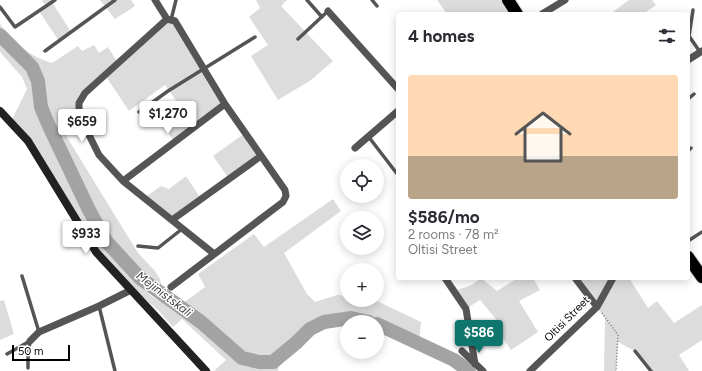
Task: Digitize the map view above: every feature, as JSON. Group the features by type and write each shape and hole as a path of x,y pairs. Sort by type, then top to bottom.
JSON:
{"highway":[{"path":"690,260 702,277"}],"street":[{"path":"156,0 169,19 175,21 225,104 285,190 286,196 282,202 213,253 171,287"},
{"path":"545,12 564,0"},
{"path":"328,11 396,87"},
{"path":"169,19 85,93 79,103 82,121 99,155 123,182 213,253"},
{"path":"690,59 701,52"},
{"path":"123,182 225,104"},
{"path":"0,111 28,141 96,252 206,371"},
{"path":"354,148 396,113"},
{"path":"172,220 261,156"},
{"path":"446,280 466,309 475,364"},
{"path":"577,280 597,307"},
{"name":"Oltisi Street","path":"535,369 597,307 612,280"},
{"path":"30,341 39,332 99,306 131,290"},
{"path":"462,351 483,371"}],"lane":[{"path":"0,7 15,27 55,0"},
{"path":"45,51 115,0"},
{"path":"169,19 176,0"},
{"path":"307,0 322,17"},
{"path":"372,0 377,6"},
{"path":"690,30 693,10"},
{"path":"298,39 328,11"},
{"path":"139,112 168,90 205,69 255,37"},
{"path":"690,37 701,52"},
{"path":"690,97 694,94"},
{"path":"368,136 396,171"},
{"path":"138,246 158,248 182,228"},
{"path":"690,240 702,232"},
{"path":"22,276 39,332"},
{"path":"99,306 115,371"},
{"path":"7,354 30,341"},
{"path":"28,368 30,341"},
{"path":"635,351 650,371"}],"path":[{"path":"597,307 618,335 616,371"}],"shaded area":[{"path":"42,0 55,0 52,2 71,32 59,41 39,11 46,6"},
{"path":"100,0 131,0 135,6 115,19"},
{"path":"256,0 287,0 281,6 333,61 311,80 278,100 251,56 268,45 249,17 260,8"},
{"path":"437,0 504,0 510,10 508,12 446,12"},
{"path":"629,0 652,0 656,5 646,12 613,12"},
{"path":"167,19 175,21 225,104 175,142 162,125 183,110 165,85 129,111 105,75 85,93 79,110 61,119 65,134 138,253 155,271 160,279 163,294 141,278 137,283 151,296 179,311 237,359 249,367 279,365 278,371 214,371 226,360 182,319 173,327 159,311 111,270 11,122 27,89 22,77 0,52 0,23 9,36 22,48 45,61 52,63 78,46 82,51 94,45 99,53 108,47 118,63"},
{"path":"245,133 261,156 229,179 213,156"},
{"path":"186,176 201,199 172,220 144,198 161,186 169,189"},
{"path":"333,199 341,211 284,253 307,294 315,302 340,295 340,307 384,307 384,304 421,322 419,344 384,327 384,315 340,315 340,320 324,322 310,329 273,362 259,362 242,358 201,322 179,306 205,287 198,274 254,234 264,247"},
{"path":"478,280 483,280 497,291 515,280 534,280 540,290 519,301 538,332 511,350 496,328 500,324 480,300 466,309 454,291 472,285"},
{"path":"576,280 630,280 648,308 657,301 674,323 702,305 702,340 679,355 689,371 651,371 635,351 618,342 616,371 604,371 605,318"},
{"path":"4,300 14,334 0,340 0,301"}],"waterway":[{"name":"Mejinistskali","path":"0,35 32,67 38,81 41,107 88,208 106,241 140,278 201,322 242,358 259,362 273,362 310,329 324,322 340,320"},
{"name":"Mejinistskali","path":"384,327 454,360 469,371"}]}
